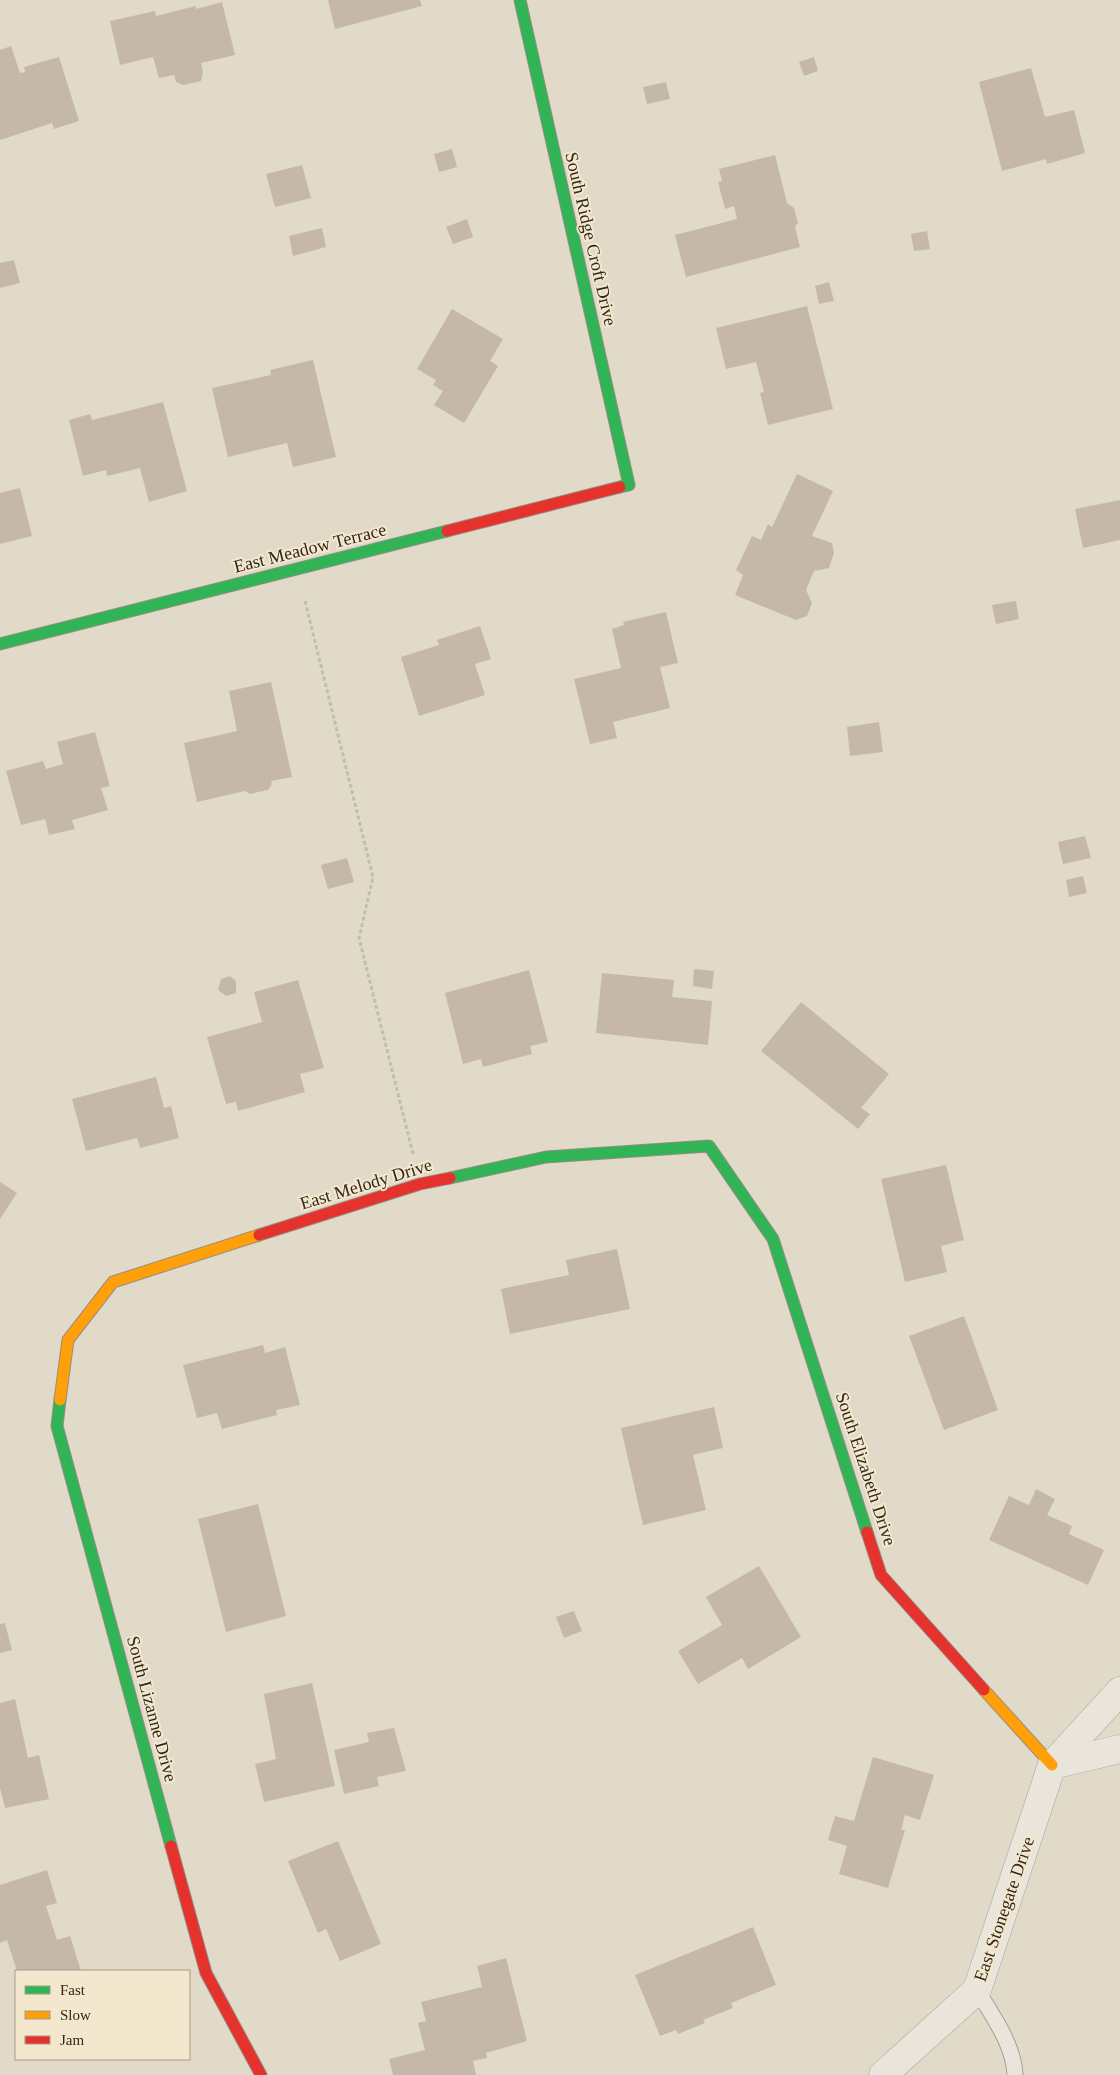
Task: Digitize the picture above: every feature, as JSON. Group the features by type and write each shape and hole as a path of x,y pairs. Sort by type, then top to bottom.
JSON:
{"street":[{"name":"South Ridge Croft Drive","path":"520,0 629,485"},
{"name":"East Meadow Terrace","path":"0,644 629,485"},
{"name":"East Melody Drive","path":"68,1340 113,1282 420,1184 546,1157 709,1146"},
{"name":"South Elizabeth Drive","path":"709,1146 773,1239 881,1574 1052,1765"},
{"name":"South Lizanne Drive","path":"68,1340 57,1426 206,1973 261,2075"},
{"name":"East Stonegate Drive","path":"883,2075 976,1990 1052,1765 1120,1691"},
{"path":"1052,1765 1120,1749"}],"lane":[{"path":"976,1990 995,2020 1015,2062 1015,2075"}],"path":[{"path":"297,569 373,877 359,938 420,1184"}],"building":[{"path":"328,0 420,0 422,6 335,29"},
{"path":"222,2 235,55 201,63 203,72 201,81 183,85 176,82 174,75 159,78 153,57 120,65 110,21 155,11 156,16"},
{"path":"11,46 20,73 25,72 24,67 59,57 79,121 54,129 52,123 0,140 0,50"},
{"path":"814,57 818,71 804,76 799,62"},
{"path":"1031,68 1045,117 1074,110 1085,153 1047,164 1046,159 1002,171 979,82"},
{"path":"666,82 670,99 647,104 643,87"},
{"path":"452,149 457,167 439,172 434,154"},
{"path":"775,155 787,203 794,208 798,223 795,227 800,247 686,277 675,235 737,219 734,206 725,209 718,182 722,181 719,169"},
{"path":"302,165 311,198 275,207 266,174"},
{"path":"467,219 473,237 453,244 446,227"},
{"path":"322,228 326,247 293,256 289,236"},
{"path":"927,231 930,249 914,251 911,234"},
{"path":"14,260 20,283 0,288 0,263"},
{"path":"829,282 834,301 819,304 815,286"},
{"path":"807,306 833,409 768,425 760,393 764,392 756,362 726,369 716,328"},
{"path":"452,309 503,339 490,361 498,366 464,423 434,405 443,391 433,385 436,380 417,369"},
{"path":"313,360 336,457 293,467 287,443 228,457 212,388 271,375 270,370"},
{"path":"163,402 187,491 149,502 140,468 107,476 106,470 83,476 69,420 90,414 92,420"},
{"path":"797,474 833,491 812,536 832,543 834,553 829,568 814,571 806,590 812,603 807,616 796,620 735,595 743,575 736,570 752,536 761,540 768,524 772,527"},
{"path":"20,488 32,536 0,544 0,493"},
{"path":"1120,500 1120,540 1083,548 1075,509"},
{"path":"1016,601 1019,619 996,624 992,605"},
{"path":"666,612 678,663 660,667 670,708 613,722 617,738 590,744 574,679 621,668 612,629 624,625 623,622"},
{"path":"480,626 491,659 475,664 485,695 419,716 401,657 439,645 437,640"},
{"path":"271,682 292,777 271,781 272,784 268,790 250,794 245,791 197,802 184,743 237,731 229,691"},
{"path":"879,722 883,752 850,756 847,727"},
{"path":"95,732 110,786 101,788 108,810 72,820 75,829 49,835 45,819 21,825 6,771 43,761 46,769 63,764 57,742"},
{"path":"1085,836 1091,858 1063,864 1058,842"},
{"path":"347,858 354,882 328,889 321,865"},
{"path":"1083,876 1087,893 1069,897 1066,880"},
{"path":"694,969 714,971 712,989 693,986"},
{"path":"529,970 548,1042 530,1046 532,1054 483,1067 481,1059 463,1064 445,993"},
{"path":"602,973 674,980 672,997 712,1001 708,1045 596,1033"},
{"path":"230,976 236,981 236,993 226,996 218,990 221,979"},
{"path":"298,980 324,1068 300,1074 305,1092 238,1111 236,1102 226,1104 207,1037 262,1022 254,992"},
{"path":"801,1002 889,1074 861,1108 870,1114 858,1129 761,1051"},
{"path":"156,1077 164,1108 171,1106 179,1138 140,1148 137,1138 86,1151 72,1099"},
{"path":"946,1165 964,1240 941,1246 947,1272 905,1282 881,1179"},
{"path":"0,1182 17,1193 0,1219"},
{"path":"617,1249 630,1309 510,1334 501,1289 569,1275 566,1260"},
{"path":"964,1316 998,1410 944,1430 909,1336"},
{"path":"263,1345 265,1353 285,1347 300,1405 276,1410 277,1415 222,1429 217,1413 197,1418 183,1365"},
{"path":"714,1407 723,1448 693,1455 706,1510 643,1525 621,1428"},
{"path":"1036,1489 1055,1499 1047,1515 1072,1526 1069,1534 1104,1550 1088,1585 989,1540 1009,1496 1029,1505"},
{"path":"258,1504 286,1616 226,1632 198,1519"},
{"path":"759,1566 801,1637 748,1669 742,1658 698,1684 678,1651 722,1625 706,1597"},
{"path":"574,1611 582,1631 564,1638 556,1617"},
{"path":"5,1623 12,1650 0,1653 0,1624"},
{"path":"312,1683 335,1786 264,1802 255,1764 276,1759 264,1694"},
{"path":"15,1699 28,1758 39,1755 49,1799 5,1808 0,1788 0,1703"},
{"path":"394,1728 406,1771 377,1777 379,1786 344,1794 334,1750 369,1742 367,1733"},
{"path":"873,1757 934,1775 920,1820 905,1815 901,1830 905,1830 888,1888 839,1874 847,1846 828,1840 835,1816 854,1821"},
{"path":"338,1841 381,1944 340,1961 326,1929 318,1933 288,1861"},
{"path":"47,1870 57,1903 46,1906 57,1940 70,1936 81,1970 17,1970 7,1940 0,1943 0,1885"},
{"path":"753,1927 776,1985 731,2003 733,2008 703,2020 705,2023 678,2034 676,2030 660,2036 635,1975"},
{"path":"506,1958 527,2041 486,2053 487,2058 473,2061 476,2075 393,2075 389,2059 425,2050 418,2023 426,2021 421,2002 482,1987 477,1966"}],"traffic: fast":[{"path":"520,0 629,485 620,487"},
{"path":"0,644 447,531"},
{"path":"450,1178 546,1157 709,1146 773,1239 867,1532"},
{"path":"60,1400 57,1426 171,1846"}],"traffic: slow":[{"path":"60,1400 68,1340 113,1282 259,1235"},
{"path":"984,1690 1052,1765"}],"traffic: jam":[{"path":"447,531 620,487"},
{"path":"259,1235 420,1184 450,1178"},
{"path":"867,1532 881,1575 984,1690"},
{"path":"171,1846 206,1973 261,2075"}]}
